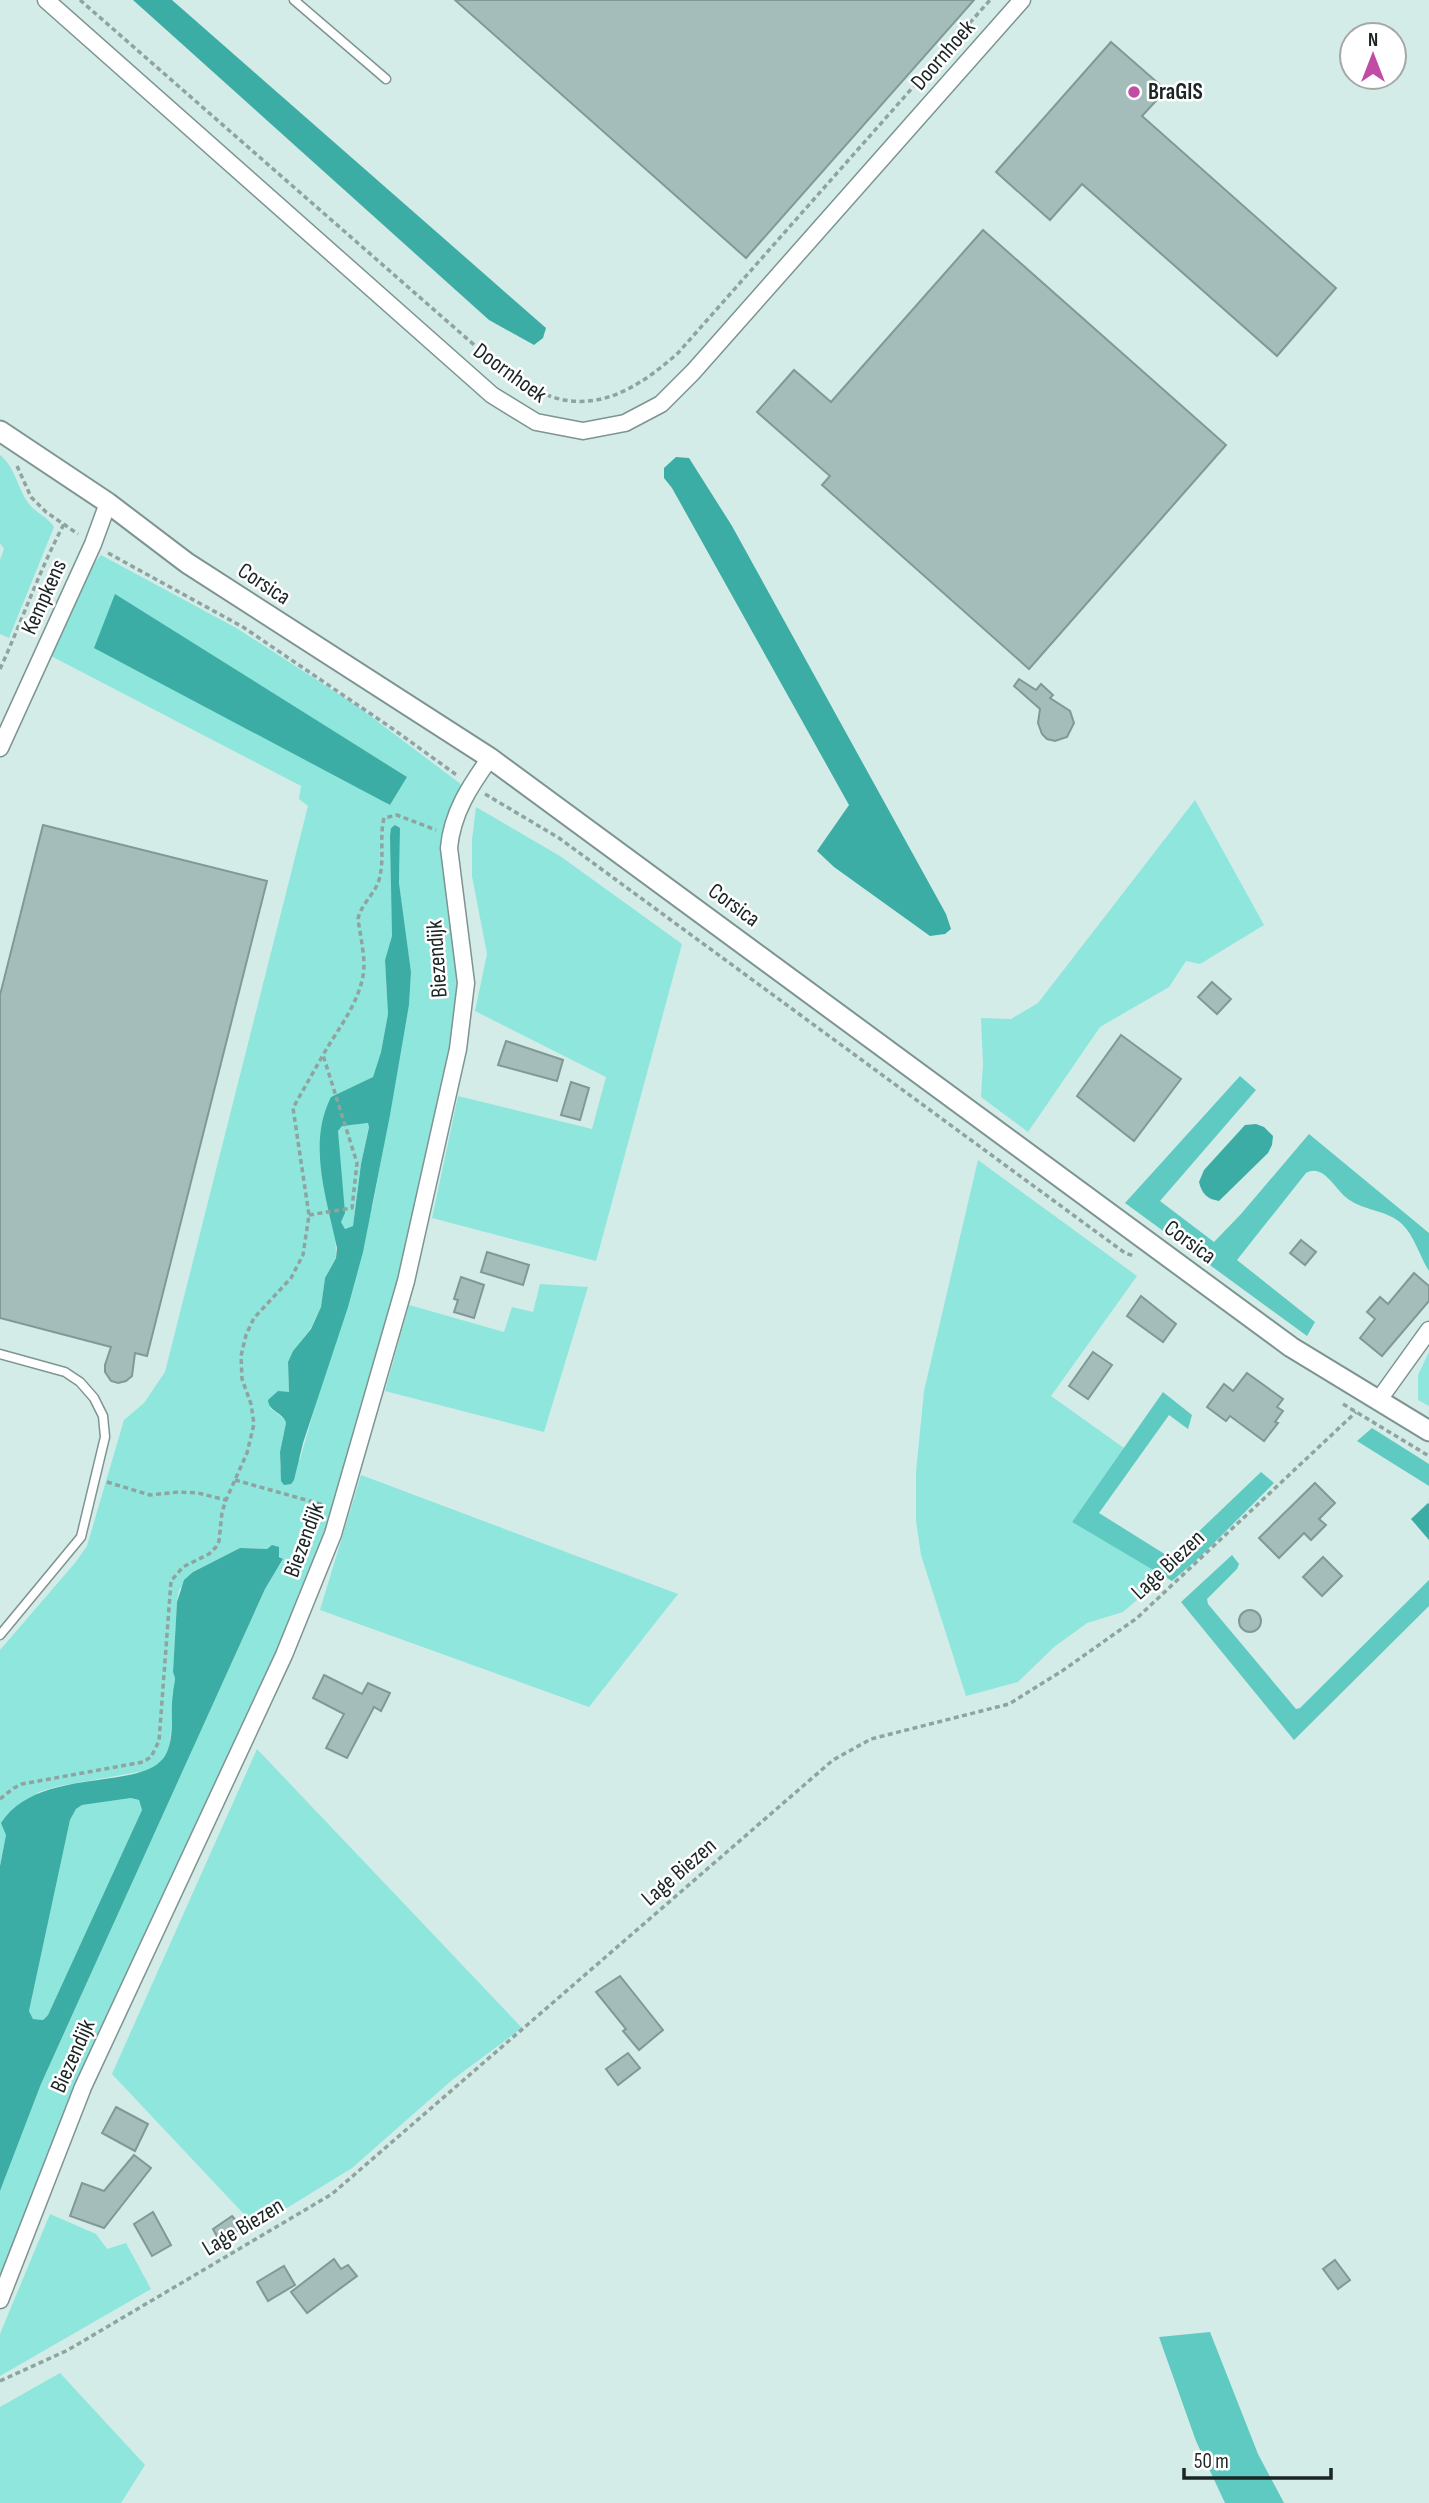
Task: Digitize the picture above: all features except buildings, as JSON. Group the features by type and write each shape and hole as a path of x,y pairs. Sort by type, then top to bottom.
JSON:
{"street":[{"name":"Doornhoek","path":"46,0 492,395 536,422 583,431 625,423 661,404 693,372 1022,0"},
{"name":"Corsica","path":"0,431 108,503 187,564 490,758 1291,1347 1429,1431"},
{"name":"Kempkens","path":"0,748 93,544 108,503"},
{"name":"Biezendijk","path":"0,2300 83,2087 285,1655 333,1534 406,1281 458,1049 467,983 449,848 453,821 470,786 490,758"},
{"path":"1378,1401 1429,1330"}],"lane":[{"path":"294,0 386,79"},
{"path":"0,1354 65,1372 80,1382 94,1398 103,1416 105,1437 81,1537 0,1635"}],"path":[{"name":"Doornhoek","path":"80,0 504,371 547,395 577,401 604,398 632,388 650,377 678,353 990,0"},
{"name":"Corsica","path":"16,463 31,497 46,512 93,544 243,627 393,729 470,786"},
{"name":"Kempkens","path":"0,669 31,600 42,565 64,524"},
{"path":"0,1799 22,1784 144,1762 151,1757 159,1741 171,1581 183,1567 209,1554 219,1541 222,1512 247,1453 254,1424 251,1404 242,1379 241,1356 246,1335 254,1318 299,1266 303,1255 309,1215 293,1108 362,984 364,963 358,919 359,912 376,888 382,868 384,818 397,815 438,830"},
{"path":"309,1215 348,1211 352,1208 358,1163 323,1055"},
{"name":"Lage Biezen","path":"0,2381 68,2350 332,2194 833,1760 871,1739 1009,1704 1062,1671 1137,1618 1356,1412 1378,1401"},
{"path":"95,1478 150,1495 198,1493 226,1500"},
{"path":"235,1480 332,1508"}],"shaded area":[{"path":"133,0 172,0 546,328 543,338 534,345 489,320"},
{"path":"0,455 10,466 29,504 54,527 9,638 0,634 0,560 4,549 0,543"},
{"path":"676,457 689,458 732,526 946,914 951,929 945,934 930,936 834,867 817,851 849,805 664,478 664,468"},
{"path":"101,555 238,629 357,706 462,785 447,815 442,835 442,868 452,918 456,1009 443,1085 400,1285 304,1594 85,2064 0,2280 0,2191 41,2084 265,1589 283,1560 270,1546 267,1549 240,1548 193,1572 179,1590 177,1602 173,1672 175,1678 167,1754 160,1764 150,1770 39,1792 5,1817 6,1835 0,1865 0,1650 87,1546 124,1420 144,1403 165,1372 308,806 299,799 301,786 51,656 93,565","holes":["115,595 407,777 390,805 389,805","391,827 400,828 399,884 411,972 409,1005 373,1204 300,1459 280,1469 280,1452 286,1423 270,1408 289,1392 288,1362 311,1328 321,1307 325,1278 336,1257 331,1097 373,1077 388,1014 385,960 392,936"]},
{"path":"115,594 407,777 390,805 94,648"},
{"path":"1195,800 1264,925 1200,964 1186,961 1169,987 1100,1027 1028,1132 981,1097 981,1018 1011,1019 1038,1003"},
{"path":"476,807 560,856 682,944 596,1261 432,1218 458,1096 592,1129 606,1077 475,1011 487,954 472,876"},
{"path":"395,825 400,828 399,883 411,972 409,1005 363,1252 348,1307 303,1443 294,1480 291,1484 284,1485 281,1481 280,1452 286,1423 268,1400 278,1391 289,1392 288,1362 293,1351 311,1329 321,1307 325,1278 336,1258 337,1248 321,1172 320,1134 324,1115 331,1097 373,1077 381,1052 388,1014 385,960 392,936 391,828","holes":["368,1123 353,1226 345,1229 341,1222 345,1213 338,1131 342,1126"]},
{"path":"1240,1076 1256,1090 1160,1201 1214,1242 1309,1134 1429,1233 1429,1271 1410,1235 1396,1219 1354,1203 1324,1174 1312,1171 1306,1173 1237,1260 1315,1322 1307,1336 1125,1203"},
{"path":"1256,1124 1264,1127 1273,1136 1268,1153 1219,1201 1208,1197 1203,1193 1199,1182 1204,1170 1245,1125"},
{"path":"369,1125 353,1226 345,1229 341,1222 338,1131 342,1126"},
{"path":"978,1160 1137,1276 1051,1396 1124,1448 1072,1522 1165,1576 1123,1612 1087,1623 1054,1647 1018,1682 966,1696 921,1555 916,1521 916,1472 924,1391"},
{"path":"540,1284 588,1287 544,1432 385,1391 409,1305 504,1332 512,1307 533,1312"},
{"path":"1429,1352 1429,1406 1418,1400 1418,1375"},
{"path":"1163,1392 1192,1415 1188,1429 1169,1415 1099,1513 1171,1558 1261,1472 1274,1483 1172,1581 1072,1522"},
{"path":"1372,1428 1429,1464 1429,1486 1357,1441"},
{"path":"361,1475 678,1594 589,1707 320,1610"},
{"path":"1429,1504 1429,1540 1411,1519"},
{"path":"272,1545 279,1547 279,1557 283,1559 265,1589 41,2084 0,2191 0,1866 6,1835 1,1823 19,1804 41,1792 139,1772 157,1765 167,1752 171,1738 177,1602 184,1580 193,1572 240,1548 267,1549","holes":["131,1798 139,1800 142,1810 48,2015 43,2020 33,2019 29,2011 70,1820 76,1809 82,1805"]},
{"path":"1232,1555 1239,1564 1237,1569 1207,1599 1208,1604 1296,1709 1429,1580 1429,1606 1294,1740 1181,1602"},
{"path":"257,1749 522,2028 452,2080 352,2168 256,2227 112,2074"},
{"path":"131,1798 139,1800 142,1810 48,2015 43,2020 33,2019 29,2011 70,1820 76,1809 82,1805"},
{"path":"50,2214 96,2234 107,2249 126,2243 151,2289 0,2376 0,2334"},
{"path":"1210,2332 1258,2454 1284,2503 1225,2503 1196,2441 1159,2337"},
{"path":"60,2373 145,2465 121,2503 0,2503 0,2407"}],"place":[{"name":"BraGIS","path":"1134,92"}]}
